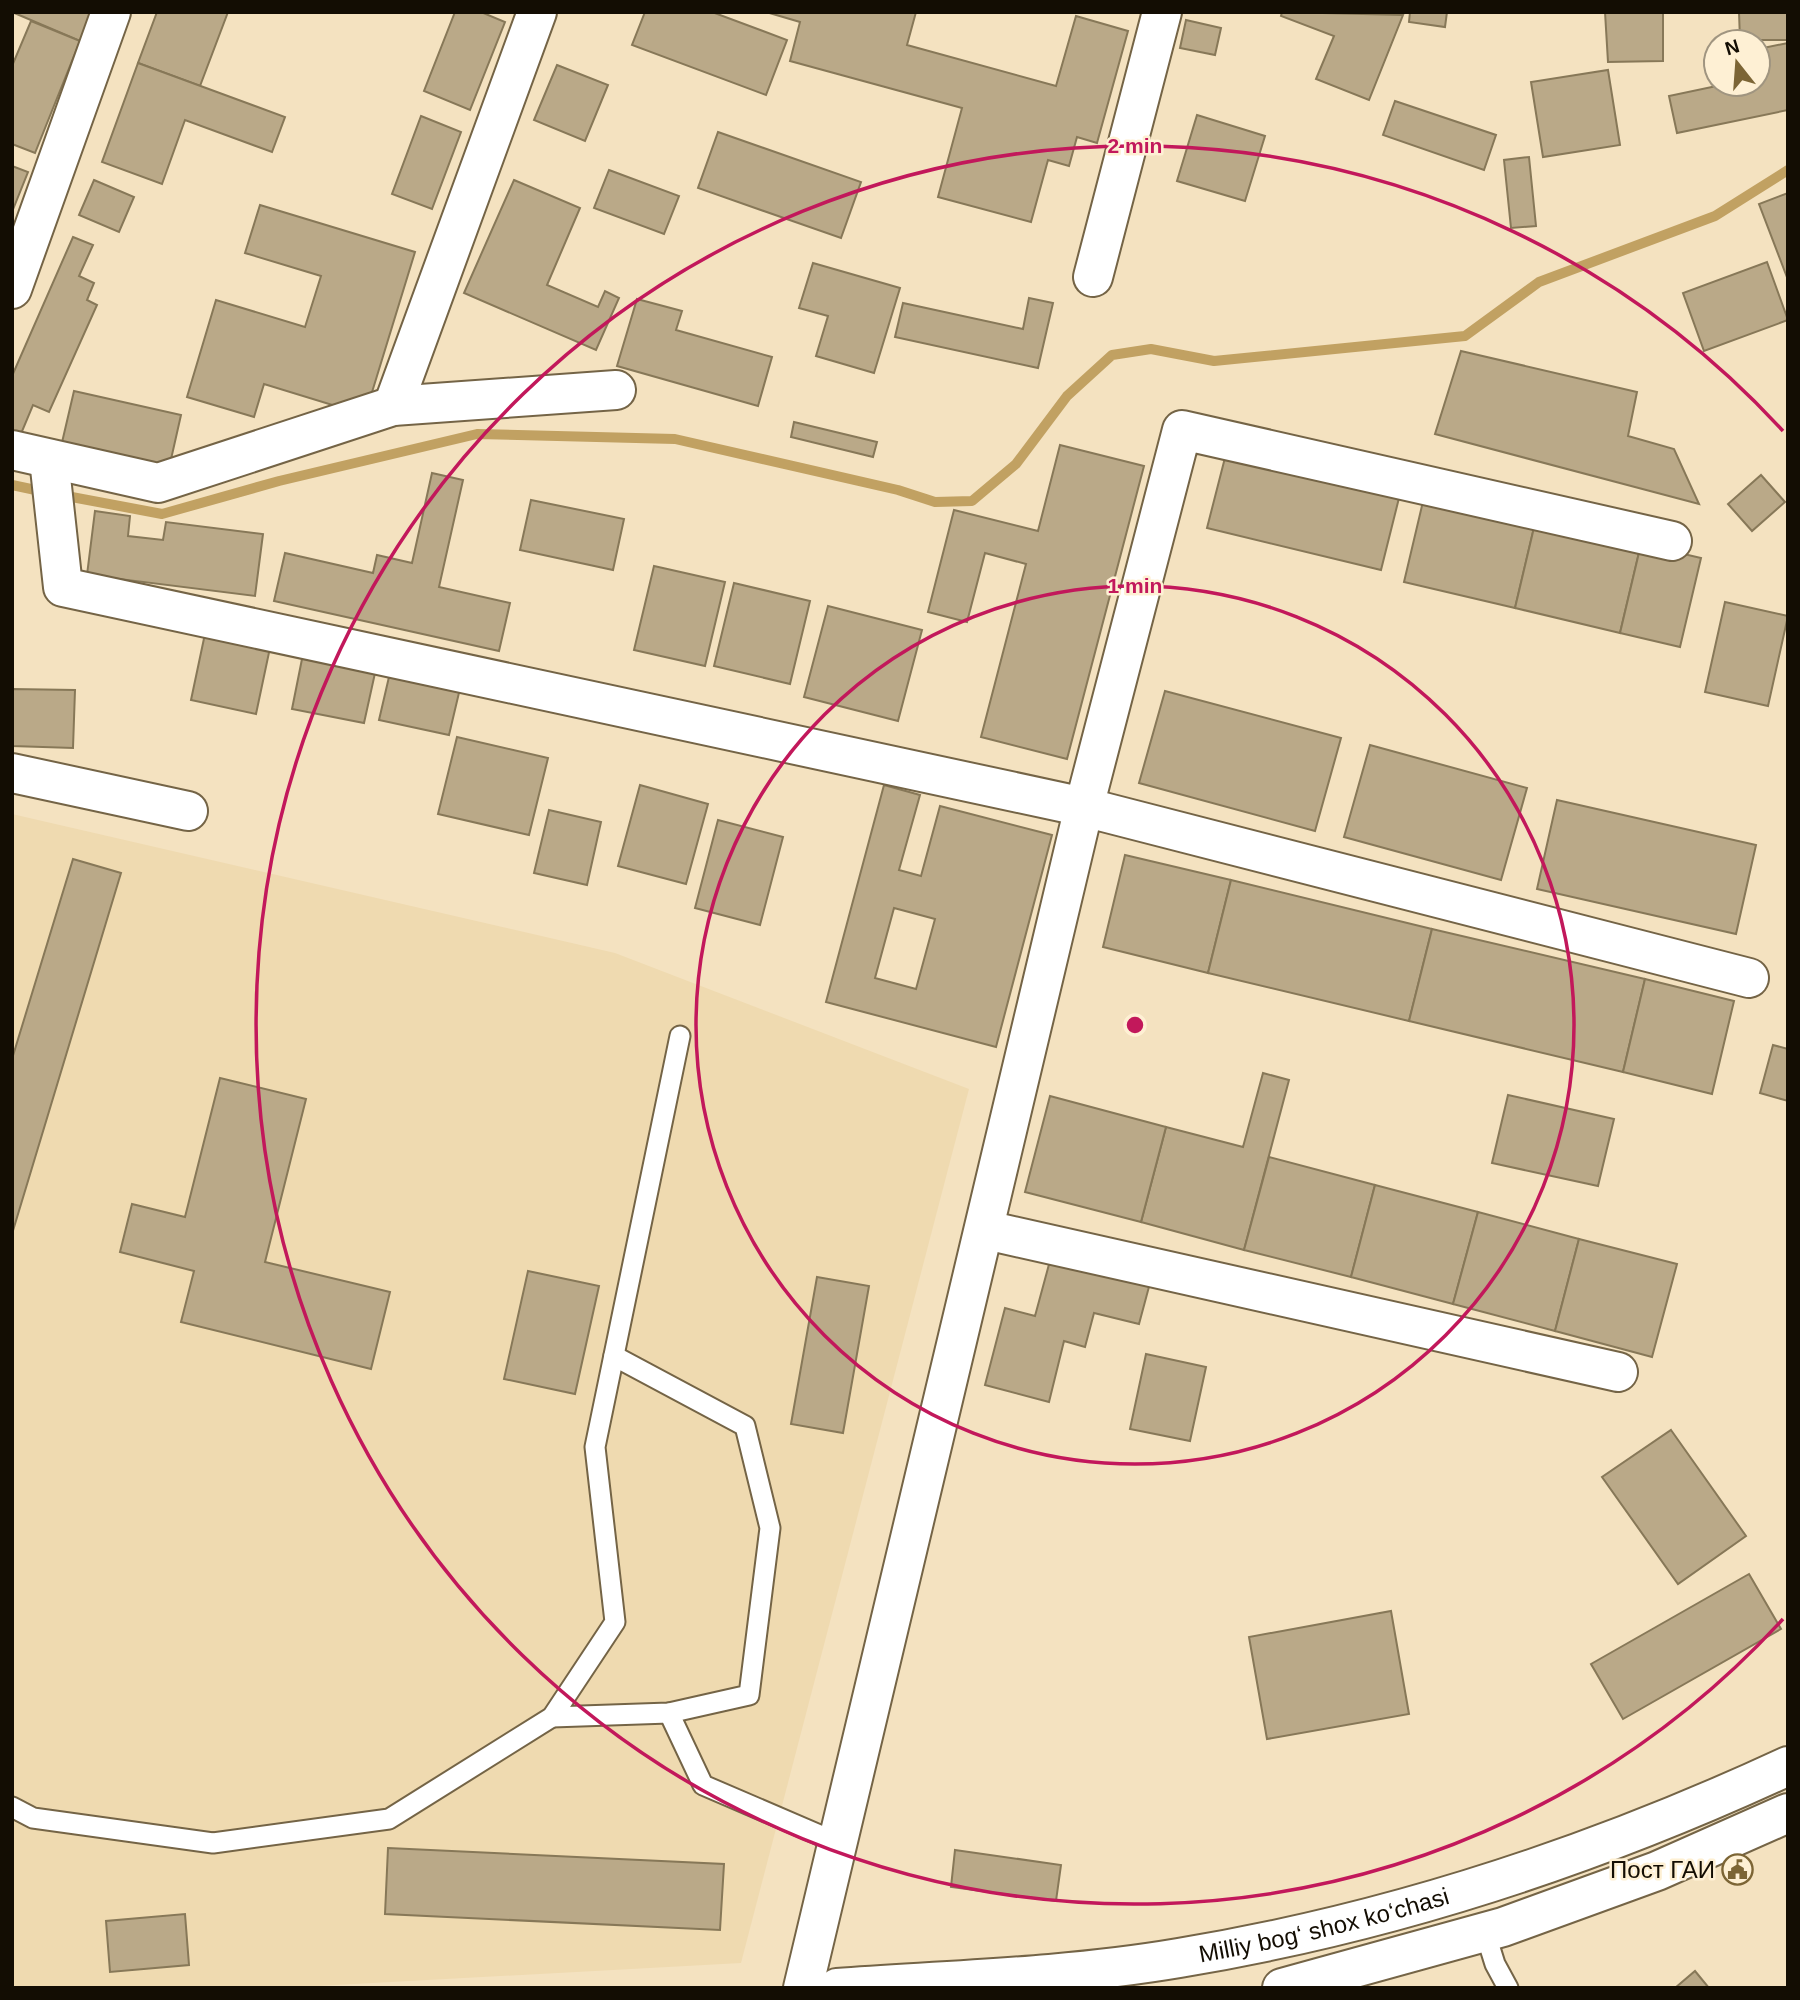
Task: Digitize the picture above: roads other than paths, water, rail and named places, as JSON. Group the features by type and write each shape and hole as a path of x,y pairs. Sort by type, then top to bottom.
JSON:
{"street":[{"path":"12,289 111,12"},
{"path":"393,406 537,12"},
{"path":"1093,277 1162,12"},
{"path":"617,390 393,406 158,482 41,474 63,587 1084,807 1749,978"},
{"path":"803,1988 986,1230 1084,807 1182,430 1672,541"},
{"path":"12,773 187,811"},
{"path":"986,1230 1618,1371"},
{"name":"Milliy bog‘ shox ko‘chasi","path":"837,1988 1079,1971 1179,1958 1300,1934 1418,1905 1519,1874 1613,1841 1788,1766"},
{"name":"Milliy bog‘ shox ko‘chasi","path":"1282,1988 1485,1932 1657,1871 1788,1813"}],"lane":[{"path":"12,1807 33,1818 213,1843 389,1819 552,1717 615,1622 595,1447 680,1036"},
{"path":"552,1717 669,1713 749,1695 769,1528 745,1426 614,1356"},
{"path":"669,1713 703,1785 838,1843"},
{"path":"1485,1932 1494,1964 1508,1988"}],"waterway":[{"path":"61,495 162,514 279,481 477,434 675,439 898,490 935,502 972,501 1016,464 1067,396 1112,355 1151,349 1214,361 1465,336 1539,282 1715,216 1788,170"},
{"path":"12,485 45,492"}],"place":[{"name":"Пост ГАИ","path":"1738,1870"}]}
